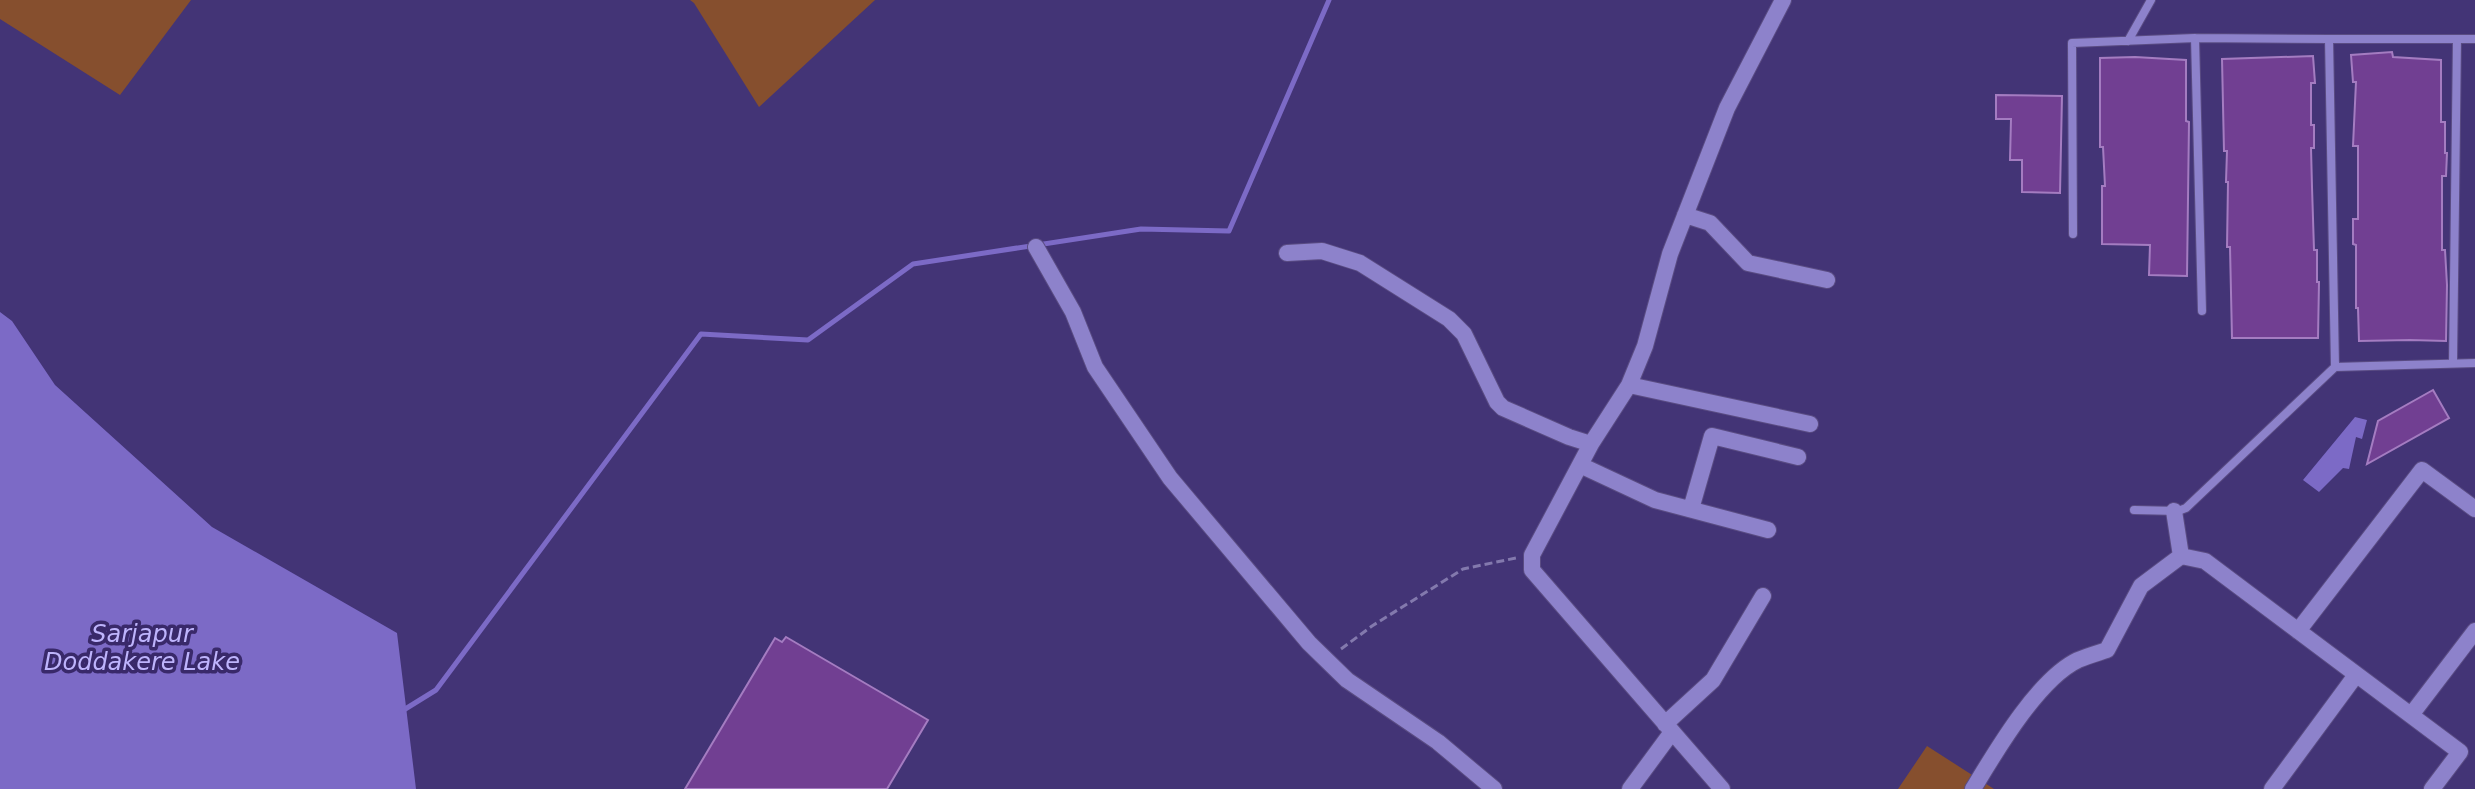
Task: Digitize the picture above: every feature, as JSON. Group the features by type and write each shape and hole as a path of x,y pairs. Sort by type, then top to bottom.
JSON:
{"street":[{"path":"1722,789 1532,570 1532,555 1591,444 1629,385 1645,346 1670,254 1727,108 1783,0"},
{"path":"1685,215 1710,223 1748,263 1827,280"},
{"path":"1036,247 1073,312 1095,367 1170,478 1309,643 1347,680 1438,742 1494,789"},
{"path":"1287,253 1322,251 1360,263 1449,319 1464,334 1497,402 1503,408 1591,444"},
{"path":"1629,385 1810,424"},
{"path":"1691,509 1712,436 1798,457"},
{"path":"1580,465 1655,500 1768,530"},
{"path":"2298,631 2422,470 2475,509"},
{"path":"2174,511 2181,556"},
{"path":"1973,789 1996,751 2048,682 2076,661 2107,650 2141,586 2181,556 2205,561 2460,752 2432,789"},
{"path":"1630,789 1669,728 1713,680 1763,596"},
{"path":"2411,715 2475,631"},
{"path":"2272,789 2356,675"}],"lane":[{"path":"2128,41 2151,0"},
{"path":"2195,38 2202,311"},
{"path":"2073,234 2072,43 2195,38 2475,39"},
{"path":"2329,39 2335,367"},
{"path":"2453,363 2457,39"},
{"path":"2134,510 2174,511 2186,508 2335,367 2475,363"}],"path":[{"path":"1326,660 1372,626 1463,569 1532,555"}],"shaded area":[{"path":"0,0 191,0 120,95 0,19"},
{"path":"690,0 875,0 759,107"},
{"path":"1927,746 1994,789 1898,789"}],"water":[{"name":"Sarjapur Doddakere Lake","path":"0,312 12,321 55,385 212,527 397,633 416,789 0,789"},
{"path":"2355,417 2367,420 2362,439 2356,437 2349,469 2343,468 2319,492 2303,480"}],"building":[{"path":"2392,52 2393,57 2441,60 2441,122 2445,122 2447,153 2446,176 2442,176 2446,341 2359,341 2356,245 2353,244 2353,219 2358,219 2358,146 2353,146 2356,82 2353,82 2351,55"},
{"path":"2313,56 2315,83 2311,83 2311,125 2314,125 2314,148 2311,148 2314,250 2317,250 2319,282 2318,338 2232,338 2222,59"},
{"path":"2100,58 2186,60 2186,121 2189,122 2187,276 2149,275 2150,245 2102,244 2102,186 2105,186 2103,147 2100,147"},
{"path":"1996,95 2062,96 2060,193 2022,192 2022,160 2010,160 2011,119 1996,119"},
{"path":"2433,390 2449,418 2367,464 2378,421"},
{"path":"786,637 928,720 887,789 685,789 775,638 782,642"}],"waterway":[{"path":"402,711 436,690 701,334 808,340 913,264 1141,229 1229,231 1329,0"}]}
